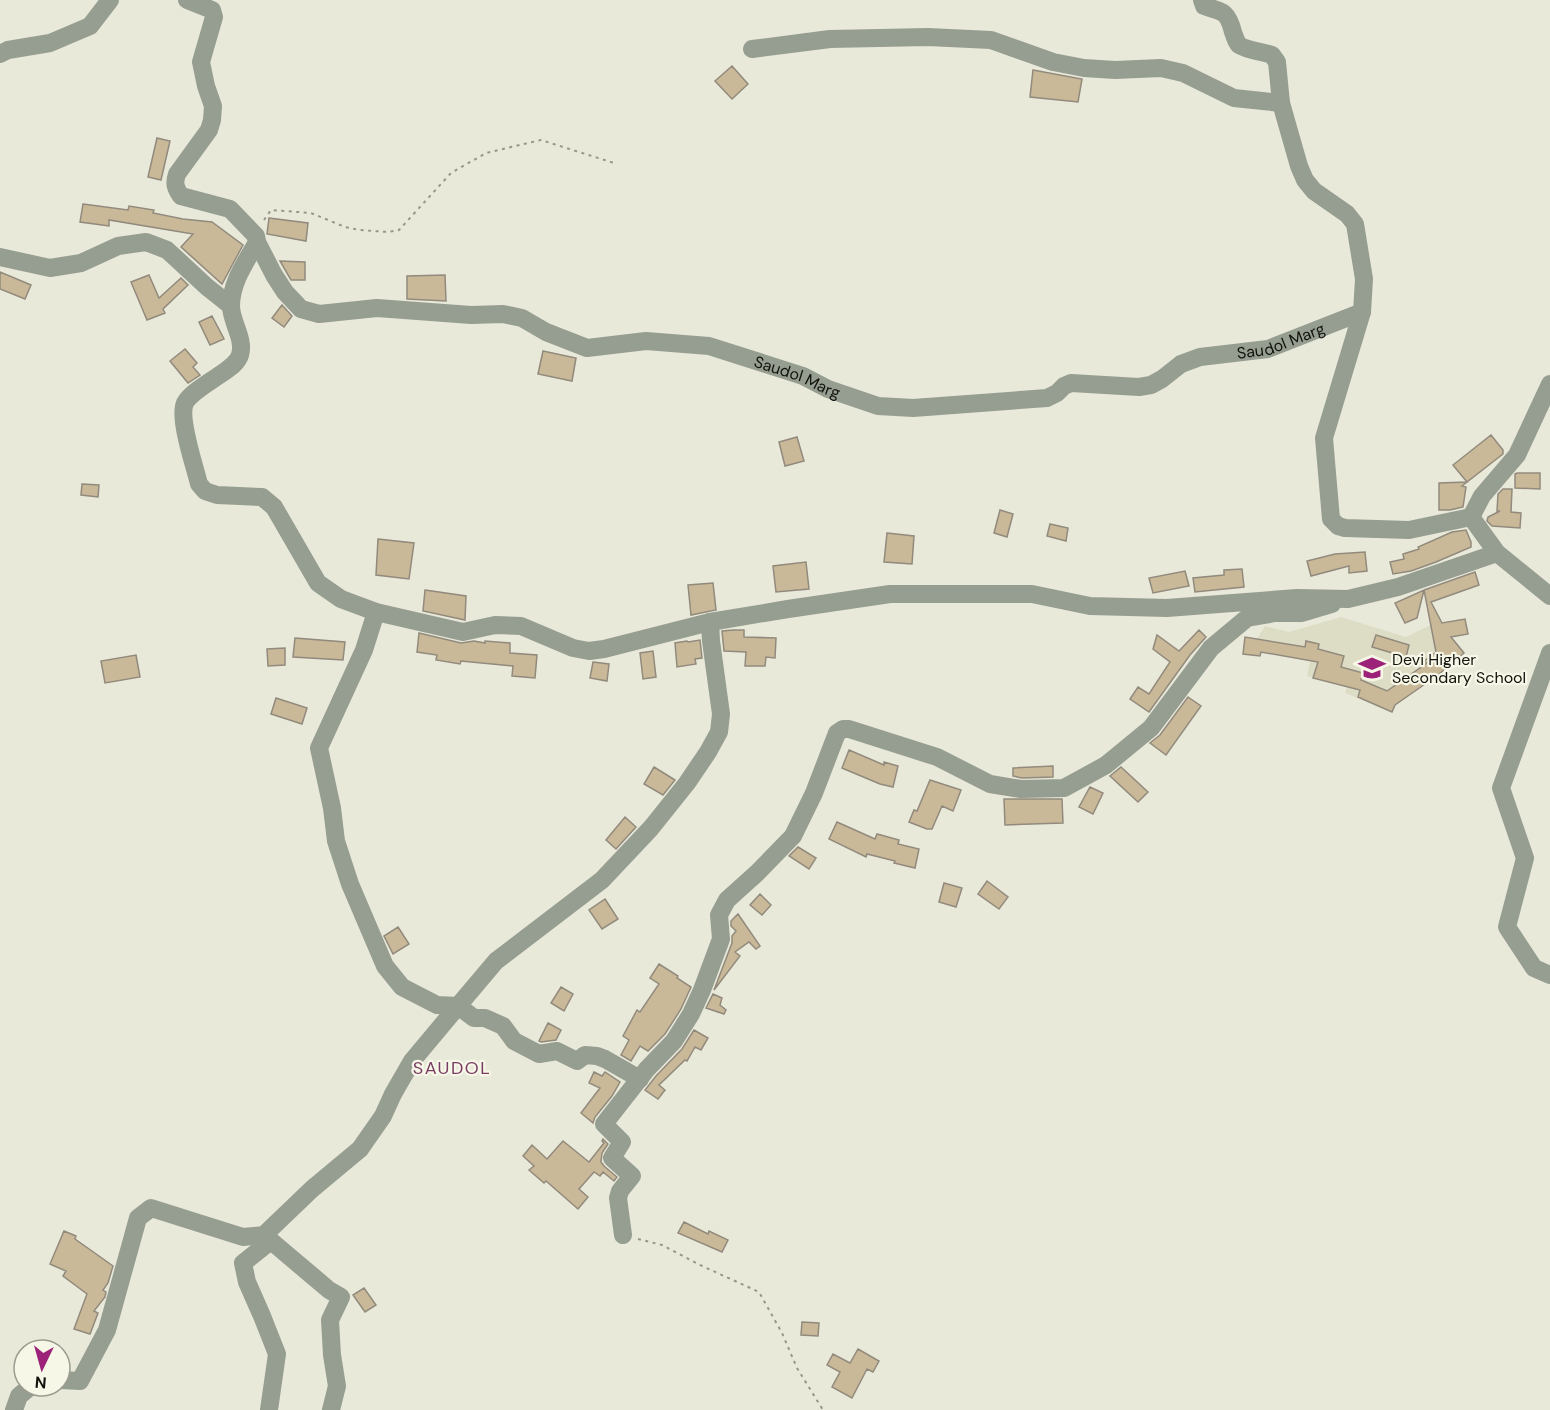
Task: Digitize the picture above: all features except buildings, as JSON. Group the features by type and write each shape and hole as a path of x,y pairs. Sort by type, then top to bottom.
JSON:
{"street":[{"path":"0,54 8,50 50,43 90,26 111,0"},
{"name":"Saudol Marg","path":"187,0 212,10 214,17 201,62 213,112 209,130 177,174 174,182 176,189 181,195 230,209 256,239 285,292 301,309 319,314 377,308 471,315 503,314 522,318 546,332 587,348 646,341 709,346 803,375 828,389 878,406 913,408 1047,398 1071,383 1139,387 1151,385 1180,364 1200,357 1268,349 1362,312"},
{"path":"1202,0 1204,6 1222,12 1230,19 1238,44 1244,48 1272,55 1276,62 1281,103 1305,180 1314,191 1347,214 1355,224 1364,279 1362,312 1324,438 1331,519 1338,526 1345,528 1409,530 1471,518"},
{"path":"752,49 830,39 928,37 991,40 1053,62 1084,68 1115,70 1161,68 1183,73 1234,98 1281,103"},
{"path":"256,239 238,275 231,306 241,346 240,355 236,363 196,391 186,401 184,409 184,423 199,484 205,491 217,495 262,497 274,507 318,583 341,599 376,612 463,632 495,625 520,626 573,648 589,651 710,622 890,594 1032,594 1090,606 1167,608 1297,598 1348,599"},
{"path":"0,257 50,267 81,263 118,246 146,242 167,250 231,306"},
{"path":"1471,518 1482,496 1517,455 1550,384"},
{"path":"1471,518 1497,553 1550,596"},
{"path":"623,1235 618,1198 620,1191 632,1176 612,1158 622,1142 604,1124 674,1041 691,1014 721,939 719,915 727,900 793,836 814,793 837,733 843,729 849,729 937,757 990,784 1021,789 1064,788 1106,765 1151,728 1211,648 1247,618 1275,613 1302,613 1398,587 1497,553"},
{"path":"376,612 364,650 319,748 332,808 336,841 350,884 385,966 402,987 437,1005 458,1006 474,1018 485,1018 503,1026 514,1041 539,1054 557,1051 577,1061 585,1054 597,1056 640,1079"},
{"path":"72,1381 80,1381 107,1330 138,1218 151,1208 243,1237 264,1235 312,1189 360,1149 383,1116 412,1061 496,961 602,880 651,828 687,783 719,732 721,714 710,622"},
{"path":"1550,653 1501,788 1525,858 1507,927 1534,968 1550,975"},
{"path":"264,1235 329,1290 341,1297 330,1320 337,1386 331,1410"},
{"path":"264,1235 267,1244 243,1263 247,1281 277,1354 269,1410"}],"path":[{"path":"256,239 271,210 311,213 345,227 359,230 388,232 399,230 451,173 486,153 541,140 614,163"},
{"path":"623,1235 662,1245 759,1292 782,1333 797,1368 823,1410"}],"shaded area":[{"name":"Devi Higher Secondary School","path":"1341,617 1406,637 1439,621 1459,648 1399,691 1390,711 1345,693 1347,687 1307,676 1310,661 1256,651 1258,637 1265,626 1289,632"}],"place":[{"name":"Devi Higher Secondary School","path":"1372,668"}],"district":[{"name":"SAUDOL","path":"452,1068"}]}
